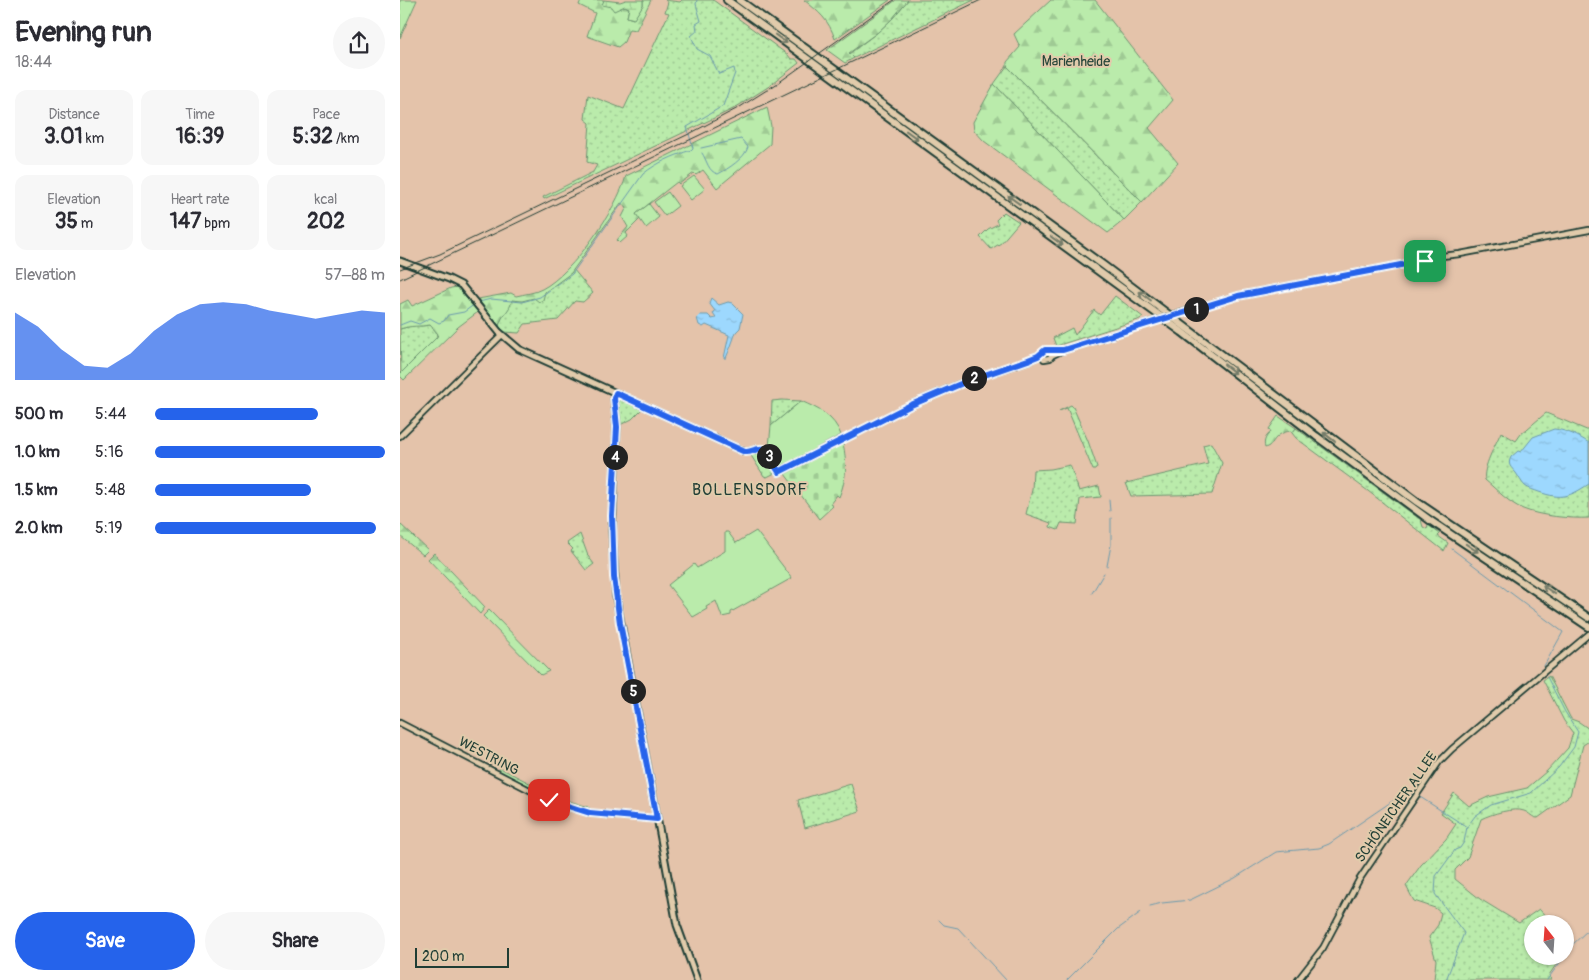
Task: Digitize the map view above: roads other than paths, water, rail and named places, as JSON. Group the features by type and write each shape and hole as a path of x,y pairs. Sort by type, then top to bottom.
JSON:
{"highway":[{"path":"727,0 1182,332 1316,436 1424,515 1587,626"},
{"path":"739,0 1119,277 1418,502 1589,618"}],"main road":[{"path":"400,261 461,285 502,335 524,351 616,393 614,398 617,427 612,516 614,577 620,623 677,925 697,980"}],"street":[{"path":"1433,255 1448,255 1589,230"},
{"path":"1422,259 1422,254 1425,251 1429,250 1433,255"},
{"path":"1042,356 1048,360 1051,354 1238,296 1422,259 1428,262 1433,255"},
{"path":"400,436 502,335"},
{"path":"616,393 745,452 758,448 764,449 779,472 911,405 970,380 1042,356 1045,350 1051,354"},
{"name":"SCHÖNEICHER ALLEE","path":"1298,980 1323,948 1358,880 1439,762 1589,634"},
{"name":"WESTRING","path":"400,723 549,800 590,813 657,819"}],"water":[{"path":"711,298 719,305 728,302 732,303 743,314 740,328 736,332 726,358 724,358 729,335 706,325 703,327 699,325 697,318 700,315 708,315 712,319 716,318 713,314 715,311 709,303"},
{"path":"1554,429 1572,434 1589,443 1589,484 1565,496 1554,496 1527,487 1522,483 1510,464 1511,457 1518,451 1521,452 1533,437"}],"waterway":[{"path":"479,302 491,299 522,302 540,297 572,274 643,174 660,163 693,148 687,127 723,106 735,73 734,68 719,74 710,56 697,49 691,36 697,31 696,24 701,21 696,4 697,0"},
{"path":"701,148 741,139 748,147 740,159 718,174 712,171 702,153"},
{"path":"400,325 410,321 419,324 430,318 439,323 444,321 448,315 464,312 475,304"},
{"path":"1109,500 1110,511"},
{"path":"1107,566 1111,545 1111,518"},
{"path":"1452,549 1563,632 1544,666"},
{"path":"1092,593 1104,573"},
{"path":"1446,980 1464,933 1435,894 1436,876 1455,850 1460,848 1464,842 1467,827 1475,816 1491,805 1531,793 1559,767 1574,747 1578,732 1565,712 1547,677"},
{"path":"1150,906 1190,900 1235,878 1276,852 1319,848 1329,844 1391,802 1413,793"},
{"path":"1420,797 1467,827"},
{"path":"1067,980 1118,929 1141,912"},
{"path":"939,920 944,925 958,928 1006,980"},
{"path":"1574,943 1589,929"},
{"path":"1547,980 1558,965"}],"tram line":[{"path":"400,269 440,254 691,133 740,107 778,83 894,0"}],"railway":[{"path":"400,279 981,0"}],"district":[{"name":"BOLLENSDORF","path":"750,490"}],"park label":[{"name":"Marienheide","path":"1076,61"}]}
